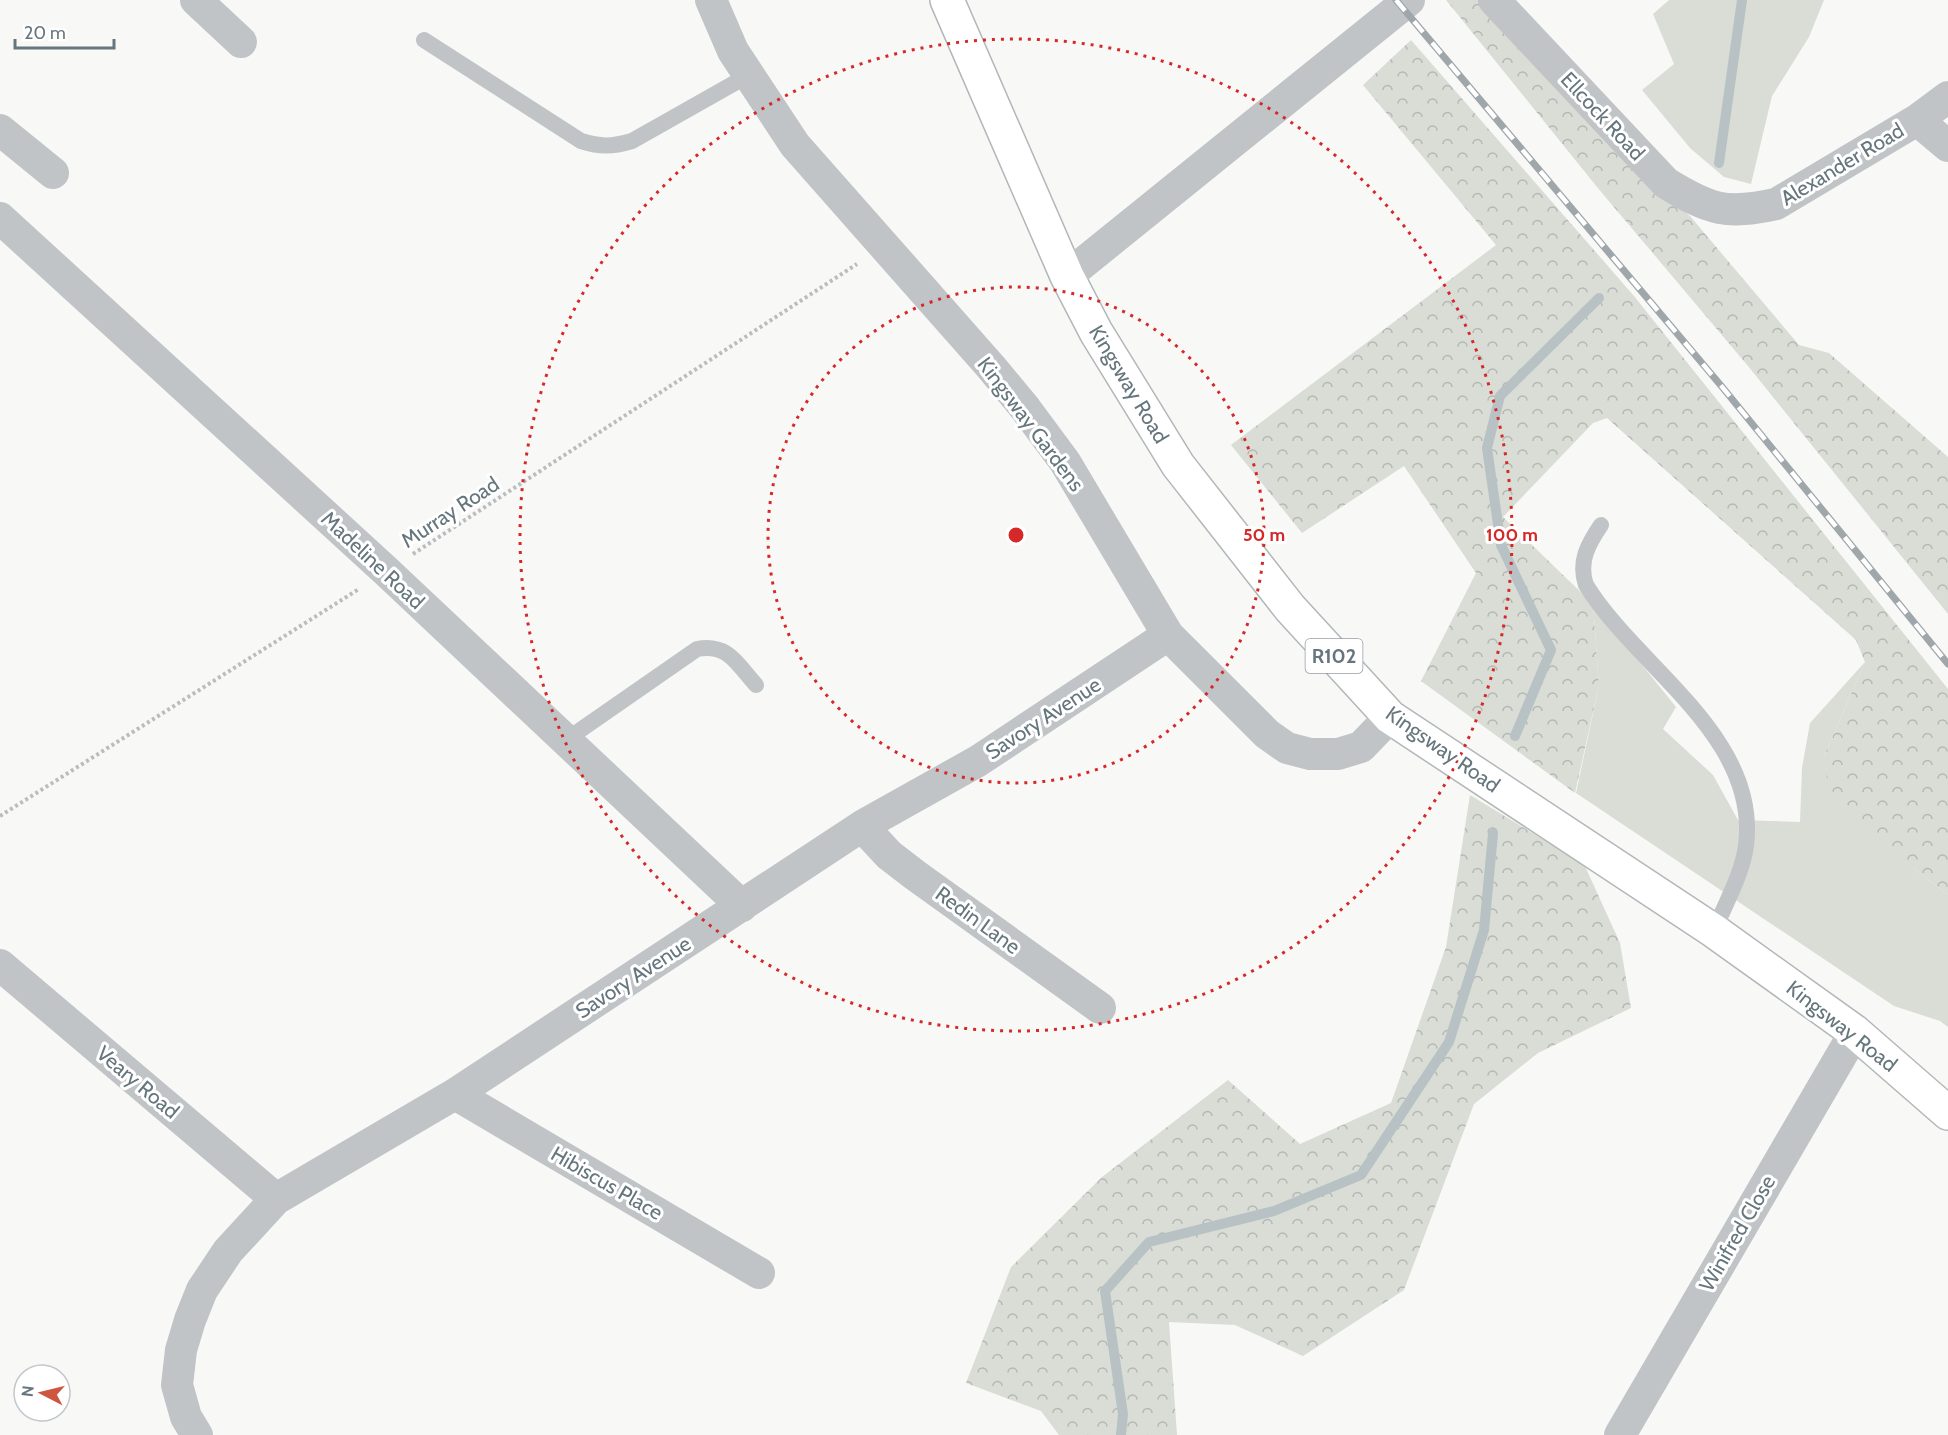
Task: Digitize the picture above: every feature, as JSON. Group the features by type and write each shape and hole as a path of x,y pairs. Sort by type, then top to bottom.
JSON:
{"main road":[{"name":"Kingsway Road","path":"947,0 1067,276 1132,393 1178,465 1290,608 1390,717 1714,931 1855,1032 1948,1113"}],"street":[{"path":"196,0 241,42"},
{"name":"Kingsway Gardens","path":"711,0 717,19 747,76 795,145 991,367 1065,462 1168,635 1267,734 1287,748 1310,754 1338,754 1361,747 1390,717"},
{"path":"1067,276 1409,0"},
{"name":"Ellcock Road","path":"1497,1 1666,183 1700,204 1727,210"},
{"name":"Alexander Road","path":"1727,210 1750,210 1776,204 1917,120 1948,97"},
{"path":"1917,120 1948,146"},
{"path":"0,130 53,173"},
{"name":"Madeline Road","path":"0,218 386,572 742,906"},
{"name":"Savory Avenue","path":"197,1435 186,1417 177,1385 181,1350 202,1290 228,1251 276,1199 455,1094 862,826 978,761 1168,635"},
{"name":"Redin Lane","path":"862,826 889,855 915,875 1100,1008"},
{"name":"Veary Road","path":"0,965 276,1199"},
{"name":"Winifred Close","path":"1620,1435 1855,1032"},
{"name":"Hibiscus Place","path":"455,1094 759,1273"}],"lane":[{"path":"424,40 580,141 596,146 611,147 632,141 747,76"},
{"path":"1601,525 1584,556 1583,576 1586,585 1623,633 1718,738 1738,780 1744,809 1746,845 1739,870 1714,931"},
{"path":"566,740 697,649 717,647 726,652 756,685"}],"path":[{"name":"Murray Road","path":"0,816 386,572 883,247"}],"green space":[{"path":"1446,0 1481,0 1561,88 1690,216 1799,345 1829,353 1948,457 1948,614 1748,366 1597,187"},
{"path":"1669,0 1824,0 1809,37 1772,96 1751,184 1724,177 1690,148 1642,90 1674,64 1653,14"},
{"path":"1411,40 1634,296 1948,689 1948,895 1915,869 1828,787 1824,756 1865,662 1856,640 1607,418 1593,423 1503,517 1593,604 1599,685 1575,793 1421,681 1476,573 1404,466 1302,533 1231,445 1496,245 1363,85"},
{"path":"1593,604 1676,707 1663,729 1713,775 1738,820 1800,822 1802,768 1810,723 1865,662 1824,756 1915,869 1948,895 1948,1027 1940,1021 1894,1006 1576,793 1599,685"},
{"path":"1470,795 1584,864 1620,943 1631,1008 1538,1053 1474,1104 1404,1290 1303,1356 1235,1325 1169,1322 1177,1435 1059,1435 1041,1411 966,1383 1011,1267 1102,1177 1228,1080 1300,1144 1391,1103 1446,947"}],"waterway":[{"path":"1719,163 1742,0"},
{"path":"1515,736 1551,650 1501,545 1487,448 1500,396 1599,298"},
{"path":"1121,1435 1123,1414 1105,1291 1149,1242 1274,1211 1361,1175 1449,1042 1484,930 1493,834"}],"railway":[{"path":"1396,0 1723,388 1948,664"}]}
